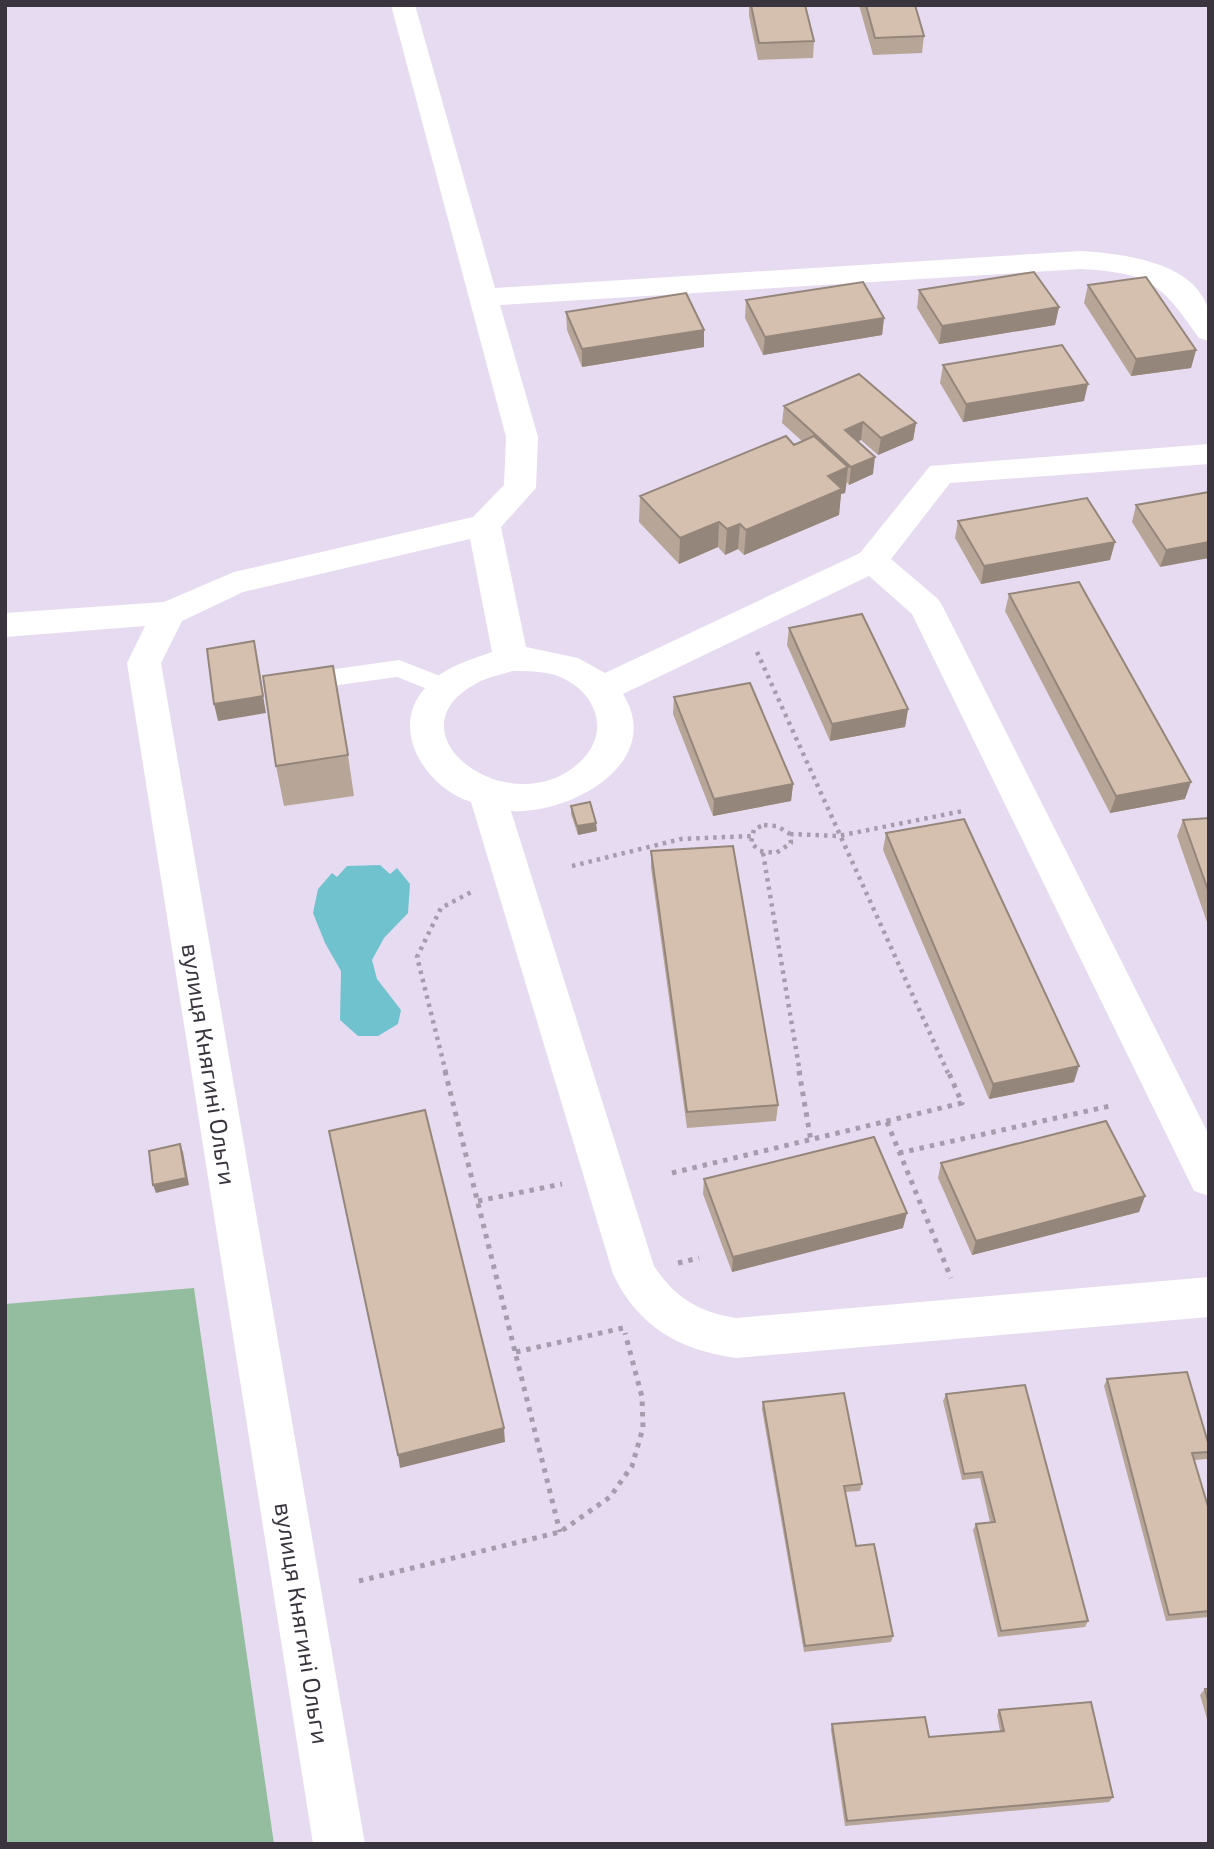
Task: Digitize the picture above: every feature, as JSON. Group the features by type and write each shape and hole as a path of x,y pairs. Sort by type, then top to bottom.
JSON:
{"street":[{"path":"5,625 169,613 234,583 484,526 520,488 522,437 403,5"},
{"path":"483,297 1093,261 1115,262 1158,274 1183,293 1209,332"},
{"path":"602,690 872,561 941,473 1209,454"},
{"path":"484,526 511,659"},
{"path":"872,561 926,607 1209,1178"},
{"name":"вулиця Княгині Ольги","path":"169,613 144,663 339,1844"},
{"path":"511,659 538,659 563,665 585,675 602,690 613,707 617,727 613,746 601,765 582,780 559,791 535,797 487,794 447,774 434,759 427,742 425,725 429,709 445,687 470,670 511,659"},
{"path":"487,794 635,1274 650,1299 667,1315 711,1335 748,1338 1209,1297"}],"lane":[{"path":"277,685 398,668 445,687"}],"path":[{"path":"672,1173 962,1103 838,836 757,651"},
{"path":"790,834 791,843 785,851 775,855 756,849 751,836 754,829 773,824 790,834 838,836 963,811"},
{"path":"572,866 681,839 751,836"},
{"path":"763,853 811,1141"},
{"path":"477,889 441,908 417,957 561,1532"},
{"path":"899,1153 1110,1106"},
{"path":"887,1122 956,1292"},
{"path":"478,1201 564,1183"},
{"path":"359,1581 561,1532 585,1520 606,1504 623,1483 636,1458 643,1431 643,1404 621,1319"},
{"path":"516,1352 624,1328"}],"green space":[{"path":"194,1288 274,1844 5,1844 5,1304"}],"water":[{"path":"380,865 390,874 397,868 410,884 408,913 384,938 372,960 377,979 401,1010 398,1024 378,1036 358,1036 340,1020 341,971 325,943 313,913 318,889 332,873 337,877 347,866"}],"building":[{"path":"751,5 805,5 814,41 759,43"},
{"path":"866,5 915,5 924,36 875,38"},
{"path":"1034,272 1059,307 942,326 919,290"},
{"path":"1146,277 1196,350 1136,359 1088,285"},
{"path":"863,282 884,318 765,337 746,300"},
{"path":"686,293 704,330 582,349 566,312"},
{"path":"1062,345 1088,384 966,404 943,365"},
{"path":"859,374 916,423 881,438 863,422 845,430 875,457 851,467 784,406"},
{"path":"786,436 794,445 814,436 848,467 828,476 842,489 746,530 740,524 727,529 719,522 680,538 640,496"},
{"path":"1209,492 1209,542 1166,550 1136,505"},
{"path":"1087,498 1115,542 984,566 958,521"},
{"path":"1079,582 1191,782 1116,796 1009,594"},
{"path":"862,614 908,709 832,724 789,628"},
{"path":"254,641 263,696 214,704 207,649"},
{"path":"333,666 348,755 276,766 263,676"},
{"path":"750,683 793,784 714,799 674,697"},
{"path":"590,802 596,823 577,826 571,806"},
{"path":"1209,818 1209,893 1183,820"},
{"path":"964,819 1079,1066 993,1084 886,833"},
{"path":"733,846 778,1105 687,1112 651,851"},
{"path":"425,1110 504,1428 398,1455 329,1131"},
{"path":"1106,1121 1145,1196 976,1241 941,1163"},
{"path":"874,1137 907,1213 733,1257 704,1179"},
{"path":"180,1144 186,1178 153,1185 149,1151"},
{"path":"1187,1372 1209,1446 1209,1452 1192,1453 1209,1510 1209,1611 1169,1615 1107,1379"},
{"path":"1025,1385 1088,1621 1001,1631 976,1524 995,1522 982,1472 964,1474 946,1394"},
{"path":"844,1393 862,1484 844,1486 856,1546 874,1544 893,1636 805,1646 763,1402"},
{"path":"1091,1702 1113,1797 847,1821 832,1724 925,1717 929,1737 1004,1731 999,1710"}]}
